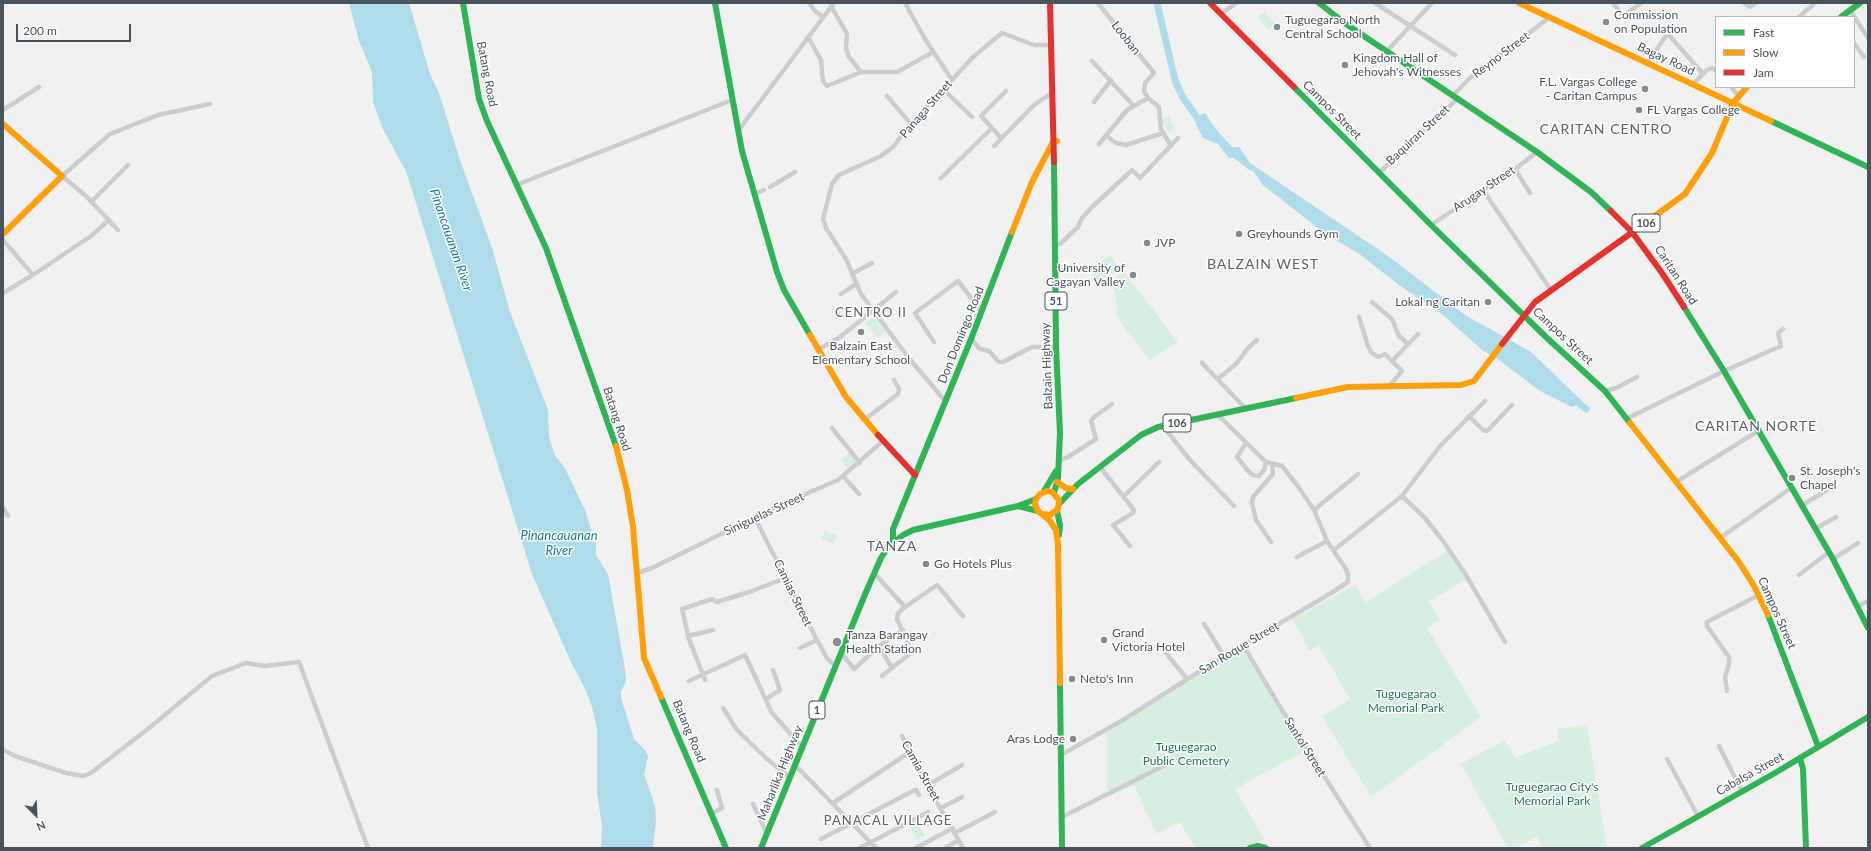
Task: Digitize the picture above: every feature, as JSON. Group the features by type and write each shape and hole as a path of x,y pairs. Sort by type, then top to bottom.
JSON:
{"main road":[{"name":"Batang Road","path":"463,3 479,99 487,122 551,262 614,442 630,506 636,545 644,658 726,848"},
{"path":"715,3 738,130 754,194 784,290 846,397 864,420 915,475"},
{"name":"Balzain Highway","path":"1050,3 1052,92 1055,141"},
{"name":"Balzain Highway","path":"1055,3 1054,169 1056,347 1060,436 1058,464"},
{"name":"Campos Street","path":"1210,3 1431,225 1524,315 1605,390 1749,576 1759,595 1818,746"},
{"name":"Caritan Road","path":"1319,3 1346,24 1537,152 1591,192 1632,232 1662,273 1724,371 1833,559 1868,628"},
{"name":"Bagay Road","path":"1521,3 1868,167"},
{"path":"1842,16 1860,3"},
{"name":"106","path":"1060,503 1073,489 1140,435 1163,426 1348,387 1467,384 1474,381 1535,302 1678,200 1690,189 1712,153 1733,103 1746,88"},
{"path":"3,124 62,176 3,234"},
{"name":"Don Domingo Road","path":"893,542 893,529 946,402 1032,182 1055,141"},
{"name":"51","path":"1055,494 1058,464"},
{"name":"51","path":"1044,491 1054,476 1058,464"},
{"path":"1057,482 1066,488 1073,489"},
{"name":"106","path":"1055,494 1073,489"},
{"path":"1044,491 1055,494 1060,503 1057,511 1060,525 1058,544 1062,848"},
{"name":"1","path":"1036,499 1044,491"},
{"path":"1036,499 1036,506 1056,530 1058,544"},
{"name":"Maharlika Highway","path":"761,848 803,748 835,666 874,573 884,553 893,542 913,530 1018,506 1036,499"},
{"name":"Maharlika Highway","path":"1018,506 1030,508 1040,512"},
{"name":"1","path":"1040,512 1050,515 1057,511"},
{"name":"Cabalsa Street","path":"1642,848 1800,758 1868,717"},
{"path":"1800,758 1804,769 1803,794 1806,848"},
{"path":"1250,848 1258,846 1266,848"}],"street":[{"path":"809,3 815,11 823,17"},
{"path":"905,3 933,52 952,80"},
{"name":"Looban","path":"1098,3 1154,73 1144,87 1148,98"},
{"path":"1221,14 1236,3"},
{"path":"1375,3 1455,55"},
{"path":"1387,51 1432,3"},
{"path":"1613,3 1623,16 1641,3"},
{"path":"1746,5 1756,3"},
{"path":"1800,16 1816,3"},
{"path":"738,130 832,5 847,34 846,48 849,56 861,72"},
{"path":"1850,10 1854,16"},
{"name":"Reyno Street","path":"1455,96 1470,78 1550,17"},
{"path":"1855,18 1868,38"},
{"name":"Panaga Street","path":"852,274 846,259 826,228 823,219 832,184 836,177 888,151 973,57 1002,33 1034,45 1052,45"},
{"path":"1648,63 1665,37 1669,35 1703,74"},
{"path":"808,37 820,60 823,81 826,85 832,85 861,72 897,72 933,52"},
{"path":"1855,44 1864,57"},
{"path":"1092,61 1134,106"},
{"path":"1694,84 1703,74 1712,68 1715,70"},
{"path":"1094,102 1111,80"},
{"path":"3,110 40,87"},
{"path":"1732,88 1738,96"},
{"path":"943,89 972,117"},
{"path":"1001,138 981,116 1006,91"},
{"path":"994,146 1034,105 1052,92"},
{"path":"887,96 911,124"},
{"name":"Baquiran Street","path":"1379,172 1455,96"},
{"path":"1099,144 1107,136 1122,114 1148,98 1159,107 1160,124 1163,133 1171,146"},
{"path":"516,185 732,100"},
{"path":"118,230 92,202 62,176 110,134 158,115 210,104"},
{"path":"941,178 992,128"},
{"path":"1107,136 1116,143 1126,145 1163,133"},
{"path":"1056,244 1062,242 1078,227 1082,218 1092,207 1132,170 1140,178 1178,138"},
{"name":"Arugay Street","path":"1431,225 1515,169 1537,152"},
{"path":"92,202 128,165"},
{"path":"1515,169 1530,193"},
{"path":"770,188 795,172"},
{"path":"754,194 764,190"},
{"path":"1483,190 1551,290"},
{"path":"3,293 34,275 95,234 108,220"},
{"path":"3,240 34,275"},
{"path":"872,263 852,274 856,284 873,311 908,357 946,402"},
{"path":"934,342 915,313 958,281 982,312"},
{"path":"841,294 856,284"},
{"path":"818,350 840,338 896,292"},
{"path":"1372,302 1394,322 1400,336 1408,344"},
{"path":"1359,317 1369,349 1376,356 1384,353 1402,372 1390,385"},
{"path":"1626,419 1724,371 1781,346 1778,333 1783,329"},
{"path":"1392,361 1418,334"},
{"path":"971,339 980,349 989,351 999,362 1003,362 1032,348 1056,347"},
{"path":"1218,379 1237,362 1248,348 1257,340"},
{"path":"1202,363 1246,409"},
{"path":"1605,390 1616,388 1637,377"},
{"path":"864,420 898,394 899,389 894,380"},
{"path":"1334,550 1402,496 1433,454 1485,401"},
{"path":"1058,464 1096,439 1091,421 1094,417 1112,404"},
{"path":"1469,416 1483,430 1487,431 1512,405"},
{"path":"1218,415 1266,462 1264,470 1259,476"},
{"path":"1163,426 1190,460 1234,506"},
{"path":"832,428 860,463"},
{"path":"1676,482 1758,430"},
{"name":"Siniguelas Street","path":"637,573 652,568 843,476 860,463 883,441"},
{"path":"1246,443 1237,457 1253,476 1259,476"},
{"path":"1124,496 1160,462"},
{"name":"San Roque Street","path":"1061,755 1123,720 1224,656 1328,596 1348,582 1346,569 1327,541 1314,510 1282,466 1266,462"},
{"path":"1271,542 1256,520 1252,508 1253,497 1273,474 1272,464"},
{"path":"1100,467 1134,510 1133,513 1113,525 1130,546"},
{"path":"1314,510 1358,474"},
{"path":"843,476 859,494"},
{"path":"1259,476 1263,485"},
{"path":"1801,506 1832,487"},
{"path":"1720,538 1791,488"},
{"path":"1402,496 1424,518 1443,541 1466,575 1505,642"},
{"path":"3,508 8,516"},
{"path":"1815,529 1836,517"},
{"name":"Camias Street","path":"755,518 816,640 827,658 835,666"},
{"path":"1297,557 1327,541"},
{"path":"1833,559 1858,543"},
{"path":"1799,575 1828,552"},
{"path":"874,573 905,608"},
{"path":"705,680 688,636 681,611 683,608 712,599 717,602 770,585 786,578"},
{"path":"882,676 912,652 897,615 905,608 937,585 963,616"},
{"path":"1727,691 1725,677 1729,664 1729,657 1707,626 1707,622 1759,595"},
{"path":"1858,606 1868,600"},
{"path":"1204,624 1224,656"},
{"path":"688,636 713,630"},
{"path":"841,653 854,669 879,646 903,630"},
{"path":"800,648 816,640"},
{"name":"Santol Street","path":"1243,645 1281,709 1370,848"},
{"path":"879,646 892,668"},
{"path":"1162,648 1187,679"},
{"path":"689,681 743,655 746,655 772,714 803,748"},
{"path":"3,750 15,756 71,775 88,775 149,728 212,676 246,662 265,666 299,662 368,848"},
{"path":"766,699 780,690 773,670"},
{"path":"722,708 737,730 767,759 790,778"},
{"name":"Camia Street","path":"902,736 913,761 954,830 962,848"},
{"path":"1719,746 1742,791"},
{"path":"833,803 910,752"},
{"path":"1667,760 1698,816"},
{"path":"1062,817 1171,762"},
{"path":"795,765 876,848"},
{"path":"928,785 962,765"},
{"path":"711,814 722,808 717,790"},
{"path":"821,839 917,792"},
{"path":"941,808 962,797"},
{"path":"753,804 767,834"},
{"path":"860,848 928,812"},
{"path":"916,848 995,812"},
{"path":"945,848 959,840"}],"green space":[{"path":"1265,12 1275,25 1268,30 1258,17"},
{"path":"1168,116 1175,129 1169,133 1161,120"},
{"path":"1110,255 1120,268 1099,284 1088,270"},
{"path":"1123,271 1178,342 1149,360 1116,315 1118,312 1113,286 1115,279"},
{"path":"873,316 886,331 878,338 865,323"},
{"path":"850,452 857,460 848,469 841,460"},
{"path":"825,531 837,536 833,544 822,538"},
{"name":"Tuguegarao Memorial Park","path":"1447,551 1467,579 1429,601 1439,620 1427,628 1481,717 1371,797 1322,716 1350,699 1319,646 1309,651 1293,619 1355,585 1366,602"},
{"name":"Tuguegarao Public Cemetery","path":"1242,648 1305,751 1235,789 1264,839 1247,848 1195,848 1180,822 1156,834 1134,785 1110,796 1107,787 1107,732"},
{"name":"Tuguegarao City's Memorial Park","path":"1587,725 1607,848 1542,848 1537,837 1514,848 1508,848 1461,764 1505,740 1515,758 1558,741 1557,729"},
{"path":"916,820 925,836 916,840 908,824"}],"water":[{"name":"Pinancauanan River","path":"349,3 409,3 430,74 439,93 459,157 492,248 510,312 548,410 549,437 555,456 565,468 585,510 596,544 596,555 608,574 625,669 626,681 621,692 621,698 634,739 646,751 648,757 644,774 655,806 656,820 653,848 601,848 602,826 597,792 597,729 592,707 532,574 406,171 383,129 373,102 372,72 359,41"},
{"path":"1205,113 1215,128 1232,147 1239,147 1250,163 1388,256 1465,315 1531,352 1583,402 1572,407 1540,391 1499,360 1482,350 1442,314 1399,285 1358,253 1324,233 1263,185 1253,171 1249,170 1234,158 1229,158 1218,144 1203,138 1196,124 1200,115"}],"waterway":[{"path":"1157,3 1175,80 1182,96 1198,119 1205,125"},
{"path":"1572,398 1586,409"}],"traffic: fast":[{"path":"463,3 479,99 487,121 546,248 616,446"},
{"path":"715,3 742,151 777,272 784,290 810,335"},
{"path":"1319,3 1346,24 1537,152 1591,192 1611,211"},
{"path":"1842,16 1860,3"},
{"path":"1294,87 1431,225 1547,338 1605,391 1630,423"},
{"path":"1771,121 1868,167"},
{"path":"1054,162 1056,347 1060,433 1058,478 1054,493"},
{"path":"893,542 893,529 971,339 1012,232"},
{"path":"1684,307 1724,371 1833,559 1868,628"},
{"path":"1060,503 1078,484 1141,435 1158,427 1296,398"},
{"path":"1044,491 1056,471"},
{"path":"761,848 866,592 881,558 888,547 903,535 913,530 1018,506 1036,499"},
{"path":"1018,506 1038,511"},
{"path":"1057,511 1060,525 1059,535"},
{"path":"1768,615 1818,746"},
{"path":"1060,683 1062,848"},
{"path":"661,697 726,848"},
{"path":"1642,848 1775,773 1868,717"},
{"path":"1800,758 1803,769 1806,848"},
{"path":"1250,848 1258,846 1266,848"}],"traffic: slow":[{"path":"1519,3 1771,121"},
{"path":"1641,226 1685,194 1712,153 1733,103 1746,88"},
{"path":"3,124 62,176 3,234"},
{"path":"1012,232 1032,182 1053,142 1057,141"},
{"path":"810,335 846,397 878,435"},
{"path":"1296,398 1348,387 1461,385 1474,381 1502,344"},
{"path":"1630,423 1739,562 1754,586 1768,615"},
{"path":"616,446 627,490 633,527 644,658 661,697"},
{"path":"1057,482 1066,488 1073,489"},
{"path":"1042,514 1050,515 1058,509 1059,500 1052,492 1047,491 1040,494 1036,499 1035,504 1038,511 1050,521 1056,530 1058,544 1060,683"}],"traffic: jam":[{"path":"1050,3 1054,162"},
{"path":"1210,3 1294,87"},
{"path":"1611,211 1632,232 1662,273 1684,307"},
{"path":"1502,344 1535,302 1641,226"},
{"path":"878,435 915,475"}],"place":[{"name":"Commission on Population","path":"1606,22"},
{"name":"Tuguegarao North Central School","path":"1277,27"},
{"name":"Kingdom Hall of Jehovah's Witnesses","path":"1345,65"},
{"name":"F.L. Vargas College - Caritan Campus","path":"1645,89"},
{"name":"FL Vargas College","path":"1639,110"},
{"name":"Greyhounds Gym","path":"1239,234"},
{"name":"JVP","path":"1147,243"},
{"name":"University of Cagayan Valley","path":"1133,275"},
{"name":"Lokal ng Caritan","path":"1488,302"},
{"name":"Balzain East Elementary School","path":"861,332"},
{"name":"St. Joseph's Chapel","path":"1792,478"},
{"name":"Go Hotels Plus","path":"926,564"},
{"name":"Grand Victoria Hotel","path":"1104,640"},
{"name":"Tanza Barangay Health Station","path":"837,642"},
{"name":"Neto's Inn","path":"1072,679"},
{"name":"Aras Lodge","path":"1073,739"}],"district":[{"name":"CARITAN CENTRO","path":"1606,129"},
{"name":"BALZAIN WEST","path":"1263,264"},
{"name":"CENTRO II","path":"871,313"},
{"name":"CARITAN NORTE","path":"1756,426"},
{"name":"TANZA","path":"892,546"},
{"name":"PANACAL VILLAGE","path":"888,821"}]}
